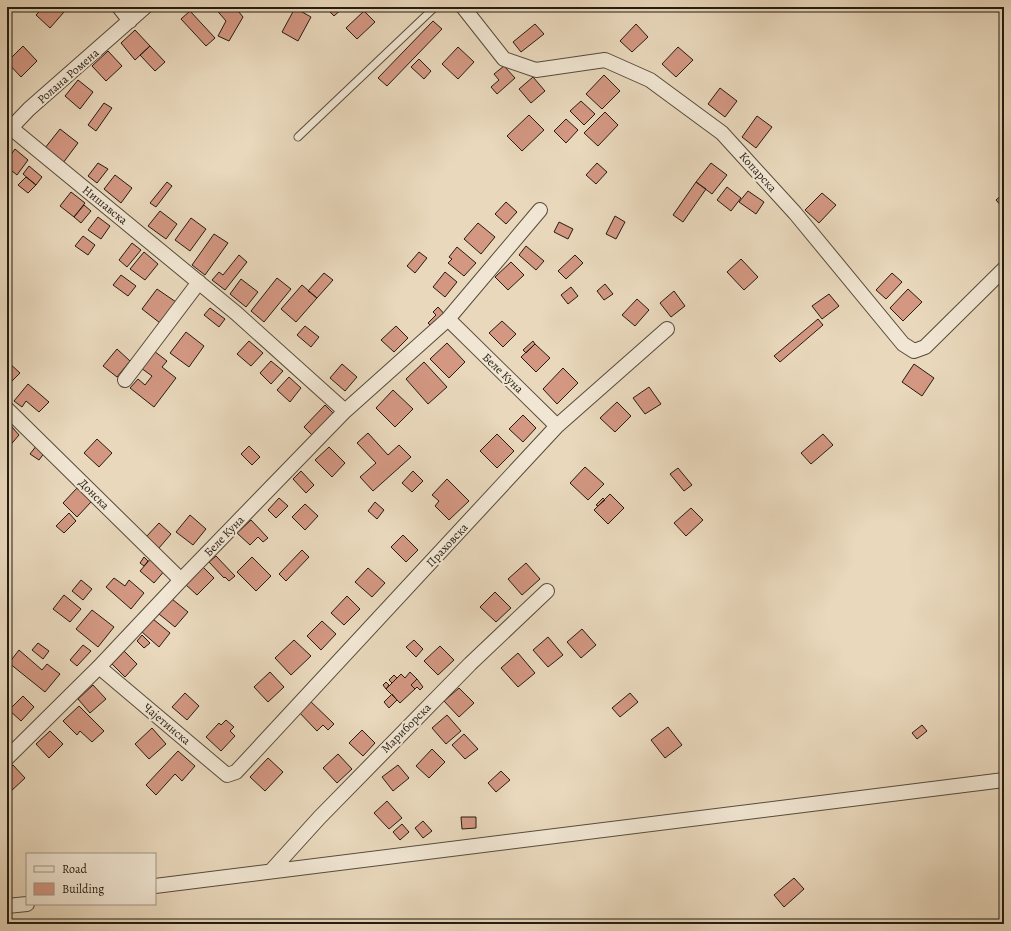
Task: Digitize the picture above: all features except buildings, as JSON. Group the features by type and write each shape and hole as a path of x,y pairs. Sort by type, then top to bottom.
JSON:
{"street":[{"path":"119,7 130,21"},
{"name":"Ролана Ромена","path":"9,130 29,109 145,7"},
{"name":"Копарска","path":"463,7 504,59 536,70 605,60 650,80 722,134 795,213 903,344 914,351 925,347 1004,269"},
{"name":"Нишавска","path":"9,130 199,282 236,313 345,411"},
{"name":"Беле Куна","path":"7,758 99,667 345,411 448,319 540,210"},
{"path":"125,380 199,282"},
{"name":"Беле Куна","path":"448,319 557,426"},
{"name":"Праховска","path":"236,772 557,426 667,329"},
{"name":"Донска","path":"7,409 181,580"},
{"name":"Мариборска","path":"271,871 319,818 470,664 547,591"},
{"name":"Чајетинска","path":"99,667 227,775 236,772"},
{"path":"156,886 1004,780"},
{"path":"7,906 26,904"}],"lane":[{"path":"298,137 435,7"}]}
